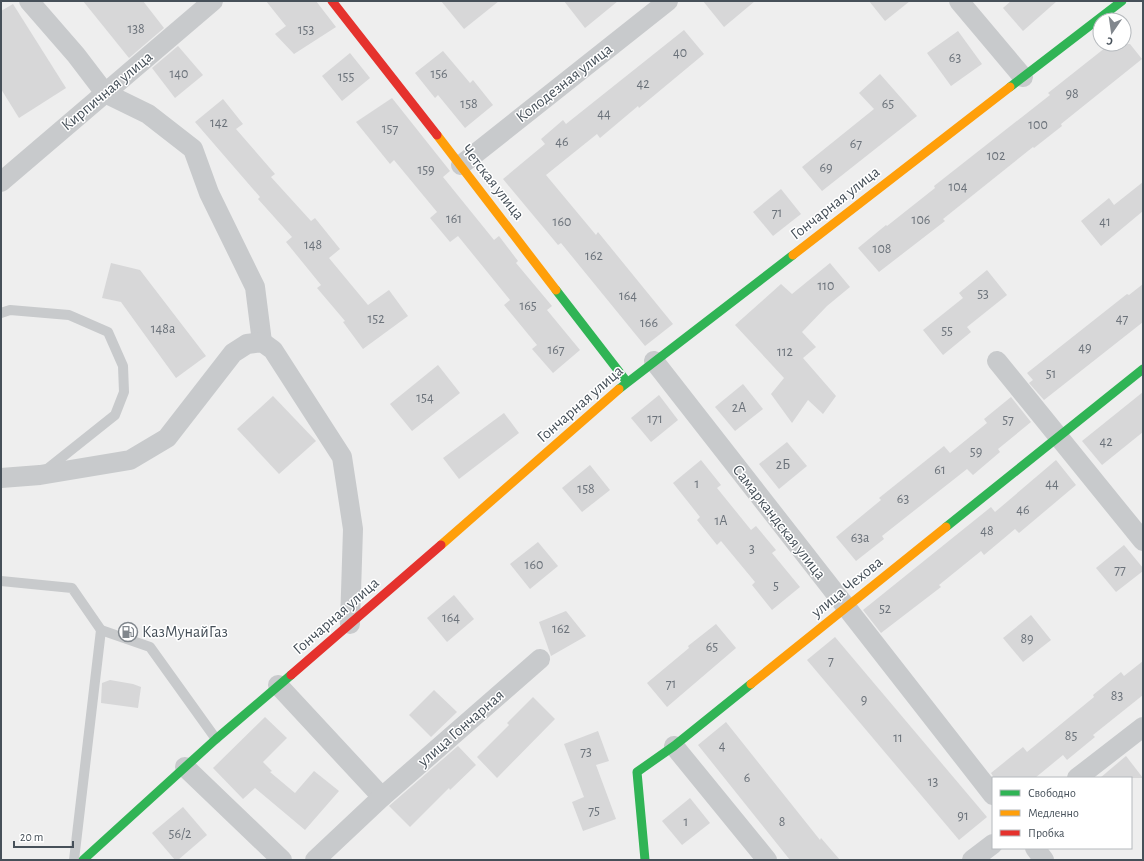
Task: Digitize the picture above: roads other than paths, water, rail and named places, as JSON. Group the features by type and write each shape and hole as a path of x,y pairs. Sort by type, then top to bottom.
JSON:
{"street":[{"path":"29,1 76,55 105,93 148,114 193,150 209,193 255,287 262,342"},
{"name":"Кирпичная улица","path":"1,182 213,1"},
{"name":"Четская улица","path":"332,1 461,165 627,382"},
{"name":"Колодезная улица","path":"461,165 668,1"},
{"path":"959,1 1023,77"},
{"name":"Гончарная улица","path":"83,860 216,739 627,382 1122,1"},
{"path":"1,478 40,475 130,460 167,438 233,353 247,344 262,342 273,350 342,457 353,529 350,624"},
{"name":"Самаркандская улица","path":"654,361 845,608 992,794"},
{"path":"997,361 1143,541"},
{"name":"улица Чехова","path":"645,860 638,772 674,746 1143,369"},
{"name":"улица Гончарная","path":"314,860 382,797 540,659"},
{"path":"278,685 382,797"},
{"path":"1078,777 1143,726"},
{"path":"674,746 767,860"},
{"path":"185,767 282,860"},
{"path":"972,860 992,845"},
{"path":"1036,849 1044,860"}],"lane":[{"path":"1,313 10,310 69,315 108,332 123,366 124,392 115,415 40,475"},
{"path":"1,581 72,588 101,630 150,647 216,739"},
{"path":"74,860 101,630"}],"place":[{"name":"КазМунайГаз","path":"128,632"}]}
